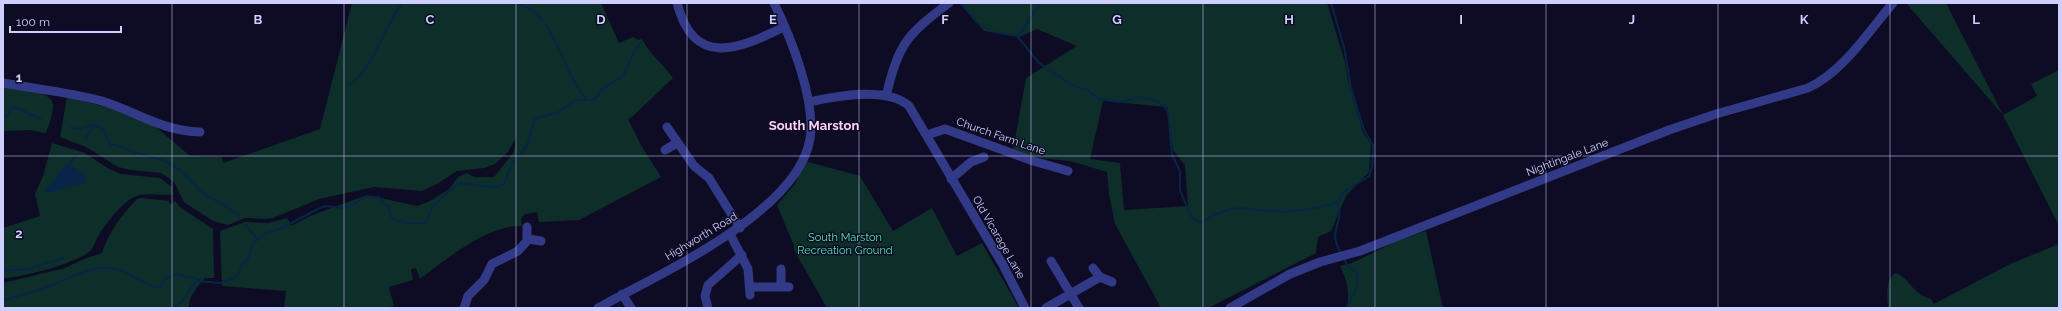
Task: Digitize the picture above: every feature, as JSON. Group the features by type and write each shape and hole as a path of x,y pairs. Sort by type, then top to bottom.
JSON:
{"street":[{"path":"677,3 687,29 695,38 710,46 722,49 738,47 756,41 784,27"},
{"name":"Highworth Road","path":"598,308 740,228 776,195 799,166 810,140 809,102 784,27 774,3"},
{"path":"886,96 895,60 905,41 924,23 949,3"},
{"name":"Nightingale Lane","path":"1230,308 1290,274 1320,262 1348,255 1669,130 1716,114 1785,96 1819,83 1853,50 1892,3"},
{"path":"3,83 50,89 86,97 118,106 174,130 200,132"},
{"name":"Old Vicarage Lane","path":"809,102 854,95 886,96 902,100 909,106 1003,265 1025,308"},
{"path":"667,126 677,143 694,166 709,178 740,228"},
{"name":"Church Farm Lane","path":"927,135 945,129 1033,161 1068,171"},
{"path":"665,150 677,143"},
{"path":"951,179 971,162 984,157"},
{"path":"464,308 468,296 484,280 491,265 518,251 528,239 527,228"},
{"path":"730,234 742,255 749,275 750,291 785,287 780,269"},
{"path":"528,239 541,241"},
{"path":"708,308 706,296 708,286 742,255"},
{"path":"1051,261 1079,308"},
{"path":"1093,268 1100,277 1112,282"},
{"path":"1046,308 1100,277"},
{"path":"622,294 631,308"}],"green space":[{"path":"352,3 601,3 619,43 633,37 638,40 642,39 673,78 632,117 628,119 642,147 661,177 579,220 539,222 537,212 525,214 521,218 522,226 509,227 482,237 455,253 420,279 416,268 411,269 413,280 389,287 394,306 385,308 284,308 286,291 222,286 220,231 245,222 268,223 287,218 291,226 310,216 367,195 417,206 432,200 449,189 458,177 467,173 474,177 494,177 514,152 516,138 508,152 495,164 484,168 457,171 437,184 422,191 374,187 319,199 273,218 245,218 228,225 213,221 184,202 174,182 161,173 118,167 86,147 60,137 67,97 114,109 133,116 157,128 190,156 222,157 223,163 320,129"},
{"path":"959,3 1327,3 1345,62 1348,80 1363,132 1371,144 1369,172 1346,196 1331,231 1318,237 1316,253 1208,308 1161,308 1115,224 1109,194 1107,172 1070,161 1039,158 1013,150 1026,78 1077,46 1037,29 1019,37 984,31","holes":["1103,101 1167,107 1173,150 1185,165 1188,206 1124,210 1120,163 1090,159"]},
{"path":"1906,3 1946,3 2003,115"},
{"path":"2059,70 2059,226 2003,115 2037,96 2031,84"},
{"path":"3,87 24,89 40,93 51,100 53,105 52,112 46,133 29,130 3,131"},
{"path":"52,143 85,153 109,169 121,174 160,178 172,187 173,194 143,194 134,197 120,208 105,225 92,249 76,259 36,272 3,278 3,228 40,216 35,194 43,176"},
{"name":"South Marston Recreation Ground","path":"805,161 860,176 893,231 932,208 957,256 982,243 1019,308 827,308 794,250 794,246 777,205 795,184"},
{"path":"142,198 169,201 169,203 173,204 174,201 180,207 213,229 214,278 205,278 199,285 190,300 189,308 3,308 3,283 65,268 84,259 102,253 108,238 121,218 137,199"},
{"path":"1426,231 1443,308 1347,308 1347,286 1340,266 1352,263 1397,241"},
{"path":"2059,244 2059,308 1888,308 1888,285 1895,273 1905,279 1919,293 1931,299 1934,304 2010,264"}],"water":[{"path":"66,164 78,169 86,177 85,183 47,193 45,191"}],"waterway":[{"path":"350,84 367,67 390,23 403,3"},
{"path":"517,3 530,9 542,19"},
{"path":"961,3 977,22 989,30"},
{"path":"1018,37 1040,3"},
{"path":"1331,3 1344,47 1351,88 1364,130 1373,145 1372,167 1369,176 1344,192 1336,203"},
{"path":"546,25 552,34 569,72 586,99"},
{"path":"994,32 1017,36 1039,63 1074,86 1088,90 1099,99 1122,102 1138,97 1156,101 1163,105 1168,112 1172,155 1180,171 1180,190 1190,215 1196,221 1203,222 1214,215 1230,209 1242,208 1282,212 1316,208 1336,203"},
{"path":"170,308 182,302 194,284 198,281 220,283 237,277 242,265 248,259 253,243 266,233 280,229 320,208 326,206 341,208 352,205 366,197 379,197 382,202 389,207 393,219 405,222 424,223 427,222 432,207 458,183 496,187 504,184 513,161 527,146 535,119 559,112 575,100 591,100 596,98 601,90 624,75 635,50 641,42"},
{"path":"3,118 8,115 11,108 15,107 41,119"},
{"path":"71,127 79,129 93,125 99,127 105,131 109,144 159,159 176,167 202,193 227,207 239,216"},
{"path":"85,139 93,126"},
{"path":"70,164 76,155"},
{"path":"1336,203 1339,210 1339,218 1335,237 1341,253"},
{"path":"246,225 258,240"},
{"path":"3,271 28,269 64,258"},
{"path":"1344,259 1347,265 1358,274 1357,286 1347,308"},
{"path":"3,300 41,289 84,272 102,268 122,271 147,284 160,288 165,278 176,274 202,280"}],"district":[{"name":"South Marston","path":"814,125"}]}
